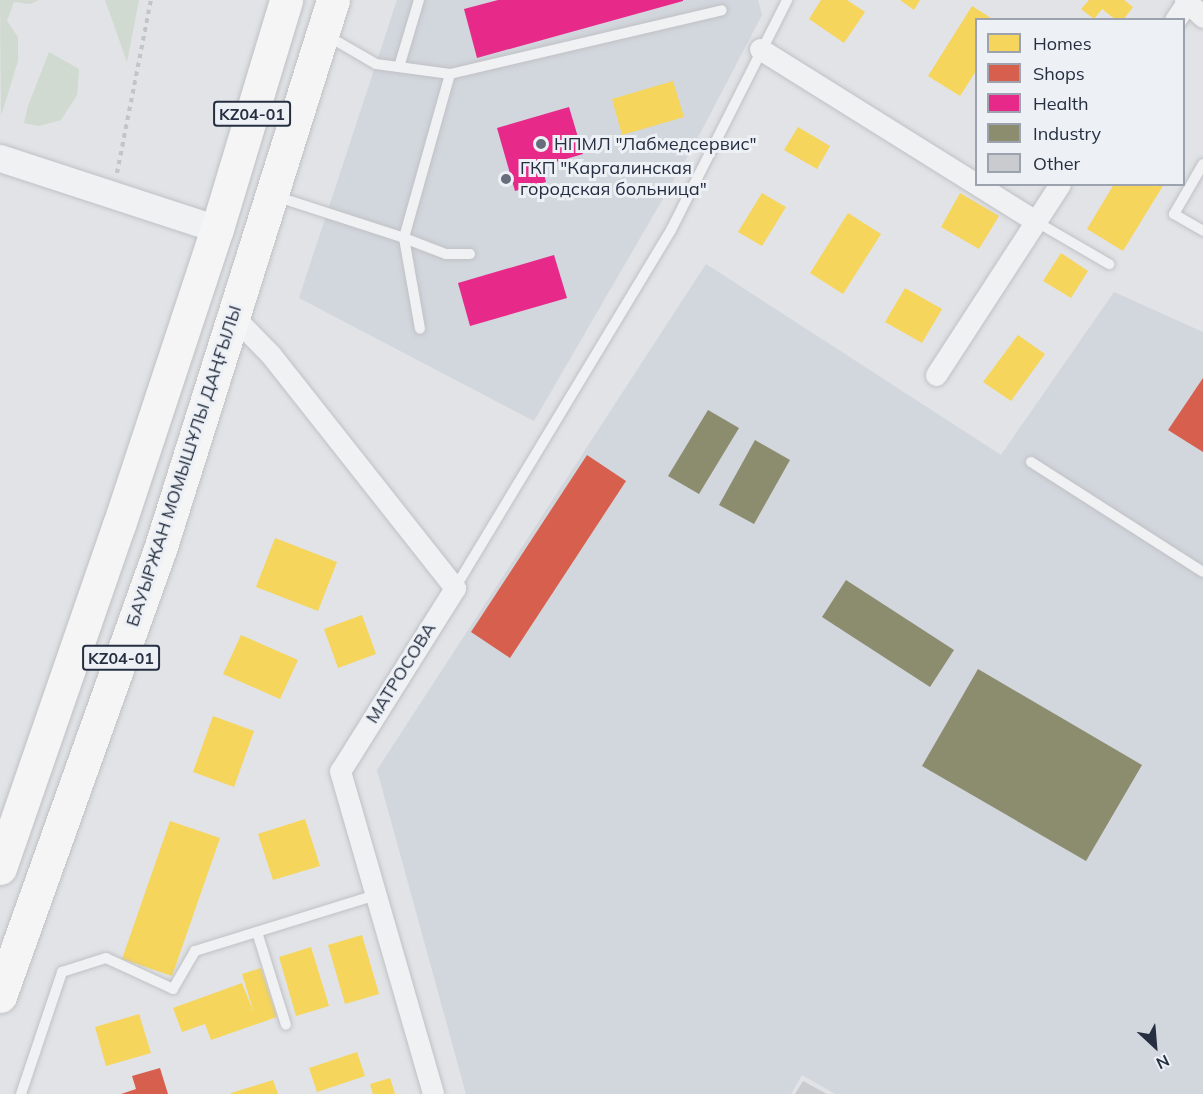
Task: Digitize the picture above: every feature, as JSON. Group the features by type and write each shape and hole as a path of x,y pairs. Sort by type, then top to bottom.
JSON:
{"main road":[{"name":"KZ04-01","path":"0,868 119,525 217,229 286,0"},
{"name":"БАУЫРЖАН МОМЫШҰЛЫ ДАҢҒЫЛЫ","path":"0,996 162,543 333,0"},
{"path":"217,229 258,242"},
{"path":"119,525 162,543"}],"street":[{"path":"1176,18 1186,1 1203,17"},
{"path":"760,49 975,183"},
{"path":"0,158 217,229"},
{"path":"979,186 1035,221"},
{"path":"936,375 1059,186"},
{"path":"233,316 271,355 455,588"},
{"name":"МАТРОСОВА","path":"433,1094 340,771 455,588"}],"lane":[{"path":"399,67 419,0"},
{"path":"455,588 671,230 760,49 787,0"},
{"path":"323,33 376,64 450,74 722,10"},
{"path":"420,329 404,238 450,74"},
{"path":"1203,164 1174,214 1203,231"},
{"path":"273,195 446,254 470,254"},
{"path":"1035,221 1109,264"},
{"path":"1031,462 1203,572"},
{"path":"21,1094 62,972 106,958 173,989 195,951 376,895"},
{"path":"257,932 286,1025"}],"path":[{"path":"113,194 151,0"}],"shaded area":[{"path":"0,0 39,0 30,4 14,2 7,21 18,37 18,61 1,116"},
{"path":"105,0 139,0 127,62"},
{"name":"ГКП \"Каргалинская городская больница\"","path":"397,0 758,0 762,15 694,145 534,421 299,298"},
{"path":"49,52 79,69 77,95 61,120 39,126 24,123 28,106"},
{"path":"706,264 1001,455 1114,292 1203,332 1203,1094 835,1094 802,1075 791,1094 466,1094 377,770"}],"building: Homes":[{"path":"821,0 847,0 865,12 844,43 809,19"},
{"path":"900,0 920,0 914,10"},
{"path":"1089,0 1124,0 1133,7 1125,18 1113,18 1102,9 1093,18 1081,9"},
{"path":"972,6 991,18 975,18 975,73 960,96 928,76"},
{"path":"673,81 684,117 622,135 612,99"},
{"path":"798,127 830,146 817,169 784,150"},
{"path":"1113,186 1163,186 1123,251 1087,229"},
{"path":"762,193 786,207 762,246 738,232"},
{"path":"960,193 999,216 979,249 941,227"},
{"path":"848,213 881,234 843,294 810,273"},
{"path":"1061,253 1088,271 1071,298 1043,281"},
{"path":"905,288 942,309 922,343 885,322"},
{"path":"1018,335 1045,354 1011,401 983,382"},
{"path":"275,538 337,562 318,611 256,587"},
{"path":"362,615 376,654 338,668 324,629"},
{"path":"241,635 298,660 280,699 223,674"},
{"path":"213,716 254,731 234,787 193,772"},
{"path":"305,819 320,866 273,880 258,834"},
{"path":"170,821 220,838 172,976 122,959"},
{"path":"362,935 379,994 345,1004 328,945"},
{"path":"311,947 329,1006 296,1016 279,957"},
{"path":"261,968 277,1017 211,1040 205,1024 182,1032 173,1008 242,983 254,1013 242,974"},
{"path":"139,1014 151,1053 106,1066 95,1027"},
{"path":"357,1052 365,1076 317,1092 309,1068"},
{"path":"390,1078 395,1094 373,1094 370,1084"},
{"path":"273,1080 278,1094 231,1094 231,1093"}],"building: Shops":[{"path":"1203,378 1203,452 1168,430"},
{"path":"587,455 626,481 510,658 471,632"},
{"path":"160,1068 168,1094 121,1094 136,1089 132,1076"}],"building: Health":[{"path":"498,0 683,1 477,58 464,9"},
{"path":"569,107 583,154 542,166 546,182 515,191 497,128"},
{"path":"554,255 567,298 470,326 458,283"}],"building: Industry":[{"path":"708,410 739,428 699,494 668,476"},
{"path":"755,440 790,460 754,524 719,505"},
{"path":"846,580 954,650 930,687 822,617"},
{"path":"978,669 1142,765 1086,861 922,766"}],"building: Other":[{"path":"803,1081 827,1094 795,1094"}],"place":[{"name":"НПМЛ \"Лабмедсервис\"","path":"541,144"},
{"name":"ГКП \"Каргалинская городская больница\"","path":"506,179"}]}
